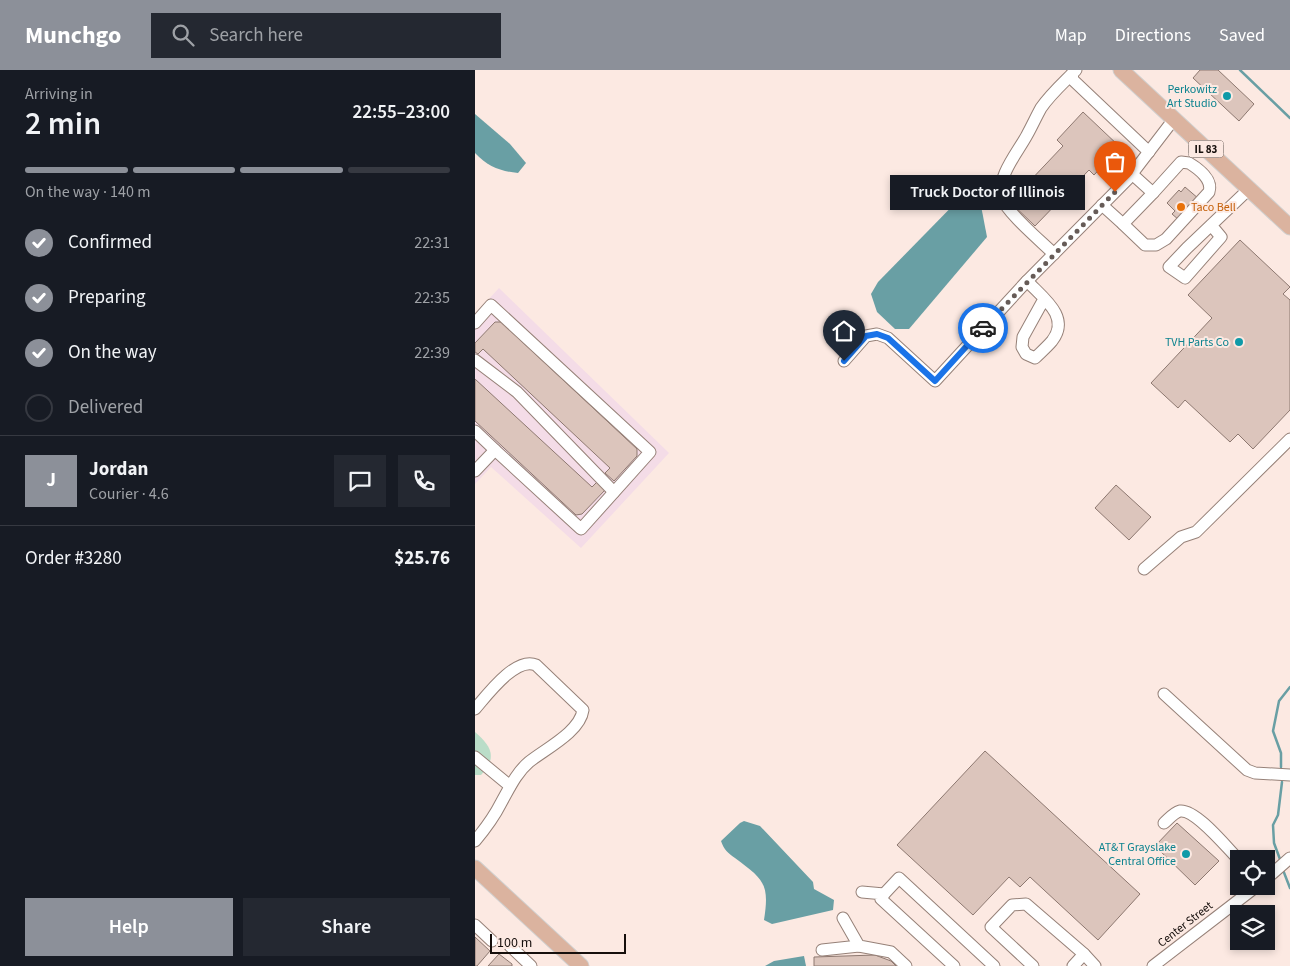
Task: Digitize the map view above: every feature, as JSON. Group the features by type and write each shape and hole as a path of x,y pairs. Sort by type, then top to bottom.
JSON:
{"main road":[{"name":"IL 83","path":"1121,70 1290,227"},
{"path":"475,868 581,966"}],"street":[{"path":"1074,72 1073,80 1149,152"},
{"path":"1054,254 1017,218 1002,200 1001,189 1007,166 1026,138 1041,108 1074,72"},
{"path":"844,361 866,336 877,334 888,338 935,381 1027,281 1132,174 1174,119"},
{"path":"1102,205 1145,245 1156,245 1166,239 1209,192 1211,188 1210,182 1189,163 1181,162 1123,224"},
{"path":"1132,174 1153,193"},
{"path":"1211,225 1221,237 1185,278 1169,267 1187,248 1211,225 1249,189"},
{"path":"1027,281 1044,298 1058,314 1058,330 1051,342 1035,358 1027,354 1022,347 1023,337 1044,298"},
{"path":"475,323 491,305 650,452 581,529 475,431"},
{"path":"475,360 517,392 615,492"},
{"path":"1144,569 1181,536 1196,532 1290,439"},
{"path":"475,470 495,450"},
{"path":"475,709 510,672 522,664 528,663 536,665 583,710 581,716 570,730 556,744 527,764 510,786 491,820 475,841"},
{"path":"1164,694 1247,770 1255,773 1290,775"},
{"path":"475,757 510,786"},
{"path":"1165,823 1175,813 1189,812 1201,821 1230,851"},
{"path":"1275,871 1290,858"},
{"path":"954,966 881,899 899,878 994,966"},
{"path":"862,892 884,894"},
{"name":"Center Street","path":"1153,966 1245,895"},
{"path":"1033,966 991,927 1012,905 1026,904 1084,954 1095,966"},
{"path":"843,918 859,946"},
{"path":"475,925 492,941"},
{"path":"510,946 531,966"},
{"path":"822,950 859,946 891,952 906,966"},
{"path":"1073,966 1084,954"}],"shaded area":[{"path":"499,288 669,453 581,548 491,467 475,484 475,314"}],"green space":[{"path":"475,732 485,742 491,757 481,775 475,775"}],"water":[{"path":"475,114 510,144 526,163 518,173 495,167 485,162 475,153"},
{"path":"972,186 978,190 987,237 909,329 895,329 877,312 871,294 878,282"},
{"path":"744,821 760,826 813,882 814,889 834,900 833,910 772,924 764,920 766,898 762,883 752,871 723,847 721,841"},
{"path":"804,956 806,966 765,966 774,961"}],"building":[{"path":"1200,70 1218,70 1254,104 1239,121 1193,78"},
{"path":"1083,112 1120,147 1094,175 1089,170 1035,226 1010,202 1063,146 1057,140"},
{"name":"Taco Bell","path":"1185,187 1199,199 1179,220 1172,214 1175,211 1167,203 1179,190 1181,192"},
{"name":"TVH Parts Co","path":"1240,240 1290,287 1283,294 1290,300 1290,410 1253,449 1238,434 1230,442 1185,400 1178,408 1151,383 1212,318 1188,295"},
{"path":"495,322 501,322 637,449 637,456 614,481 605,473 610,468 483,349 478,354 475,352 475,343"},
{"path":"475,379 592,487 598,481 606,489 582,514 576,515 475,421"},
{"path":"1116,485 1151,517 1129,540 1095,508"},
{"path":"985,751 1140,894 1098,940 1030,877 1020,887 1009,877 973,915 897,845"},
{"name":"AT&T Grayslake Central Office","path":"1177,823 1219,861 1195,885 1155,846"},
{"path":"475,937 490,951 477,966 475,966"},
{"path":"499,954 512,964 512,966 488,966"},
{"path":"875,955 891,961 896,966 814,966 814,957"}],"waterway":[{"path":"1240,70 1290,118"},
{"path":"1281,767 1281,753 1273,731 1279,701 1290,687"},
{"path":"1281,862 1274,843 1273,825 1278,815 1282,782"},
{"path":"1283,870 1290,888"}],"way so far":[{"path":"983,328 1115,192"}],"place":[{"name":"Perkowitz Art Studio","path":"1227,96"},
{"name":"Truck Doctor of Illinois","path":"1115,192"},
{"name":"Taco Bell","path":"1181,207"},
{"name":"TVH Parts Co","path":"1239,342"},
{"name":"AT&T Grayslake Central Office","path":"1186,854"}],"route":[{"path":"844,361 866,336 877,334 888,338 935,381 983,328"}]}
